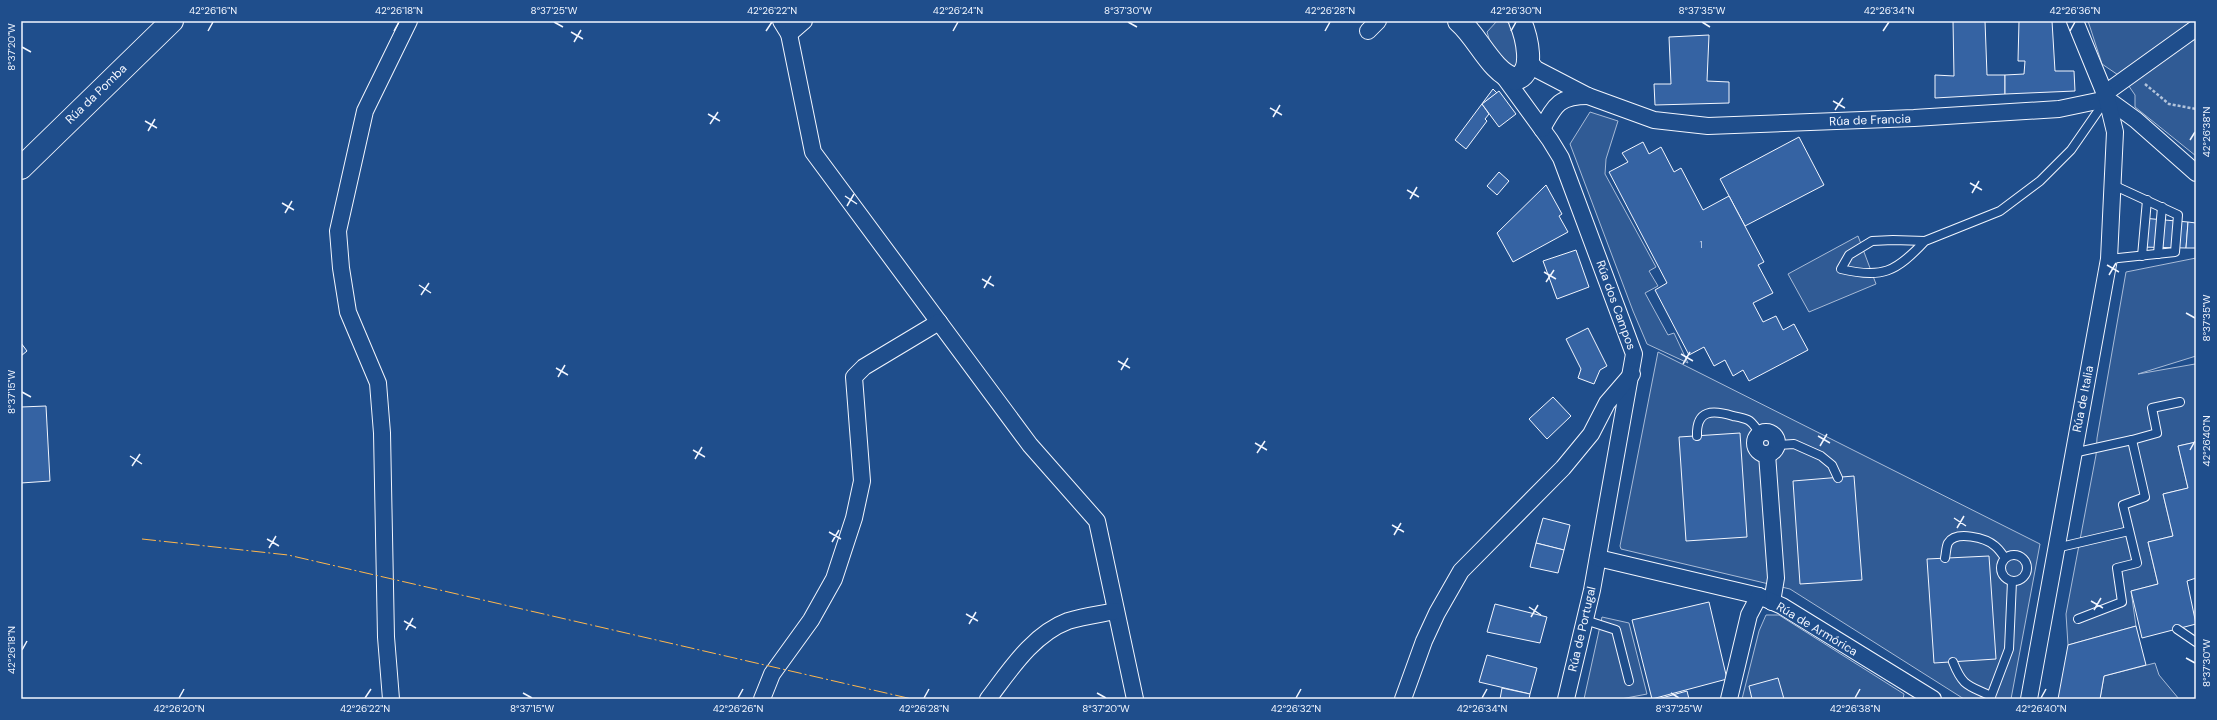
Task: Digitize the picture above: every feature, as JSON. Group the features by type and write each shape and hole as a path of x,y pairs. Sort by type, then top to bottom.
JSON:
{"street":[{"path":"804,21 785,27 813,152 1030,445 1097,521 1134,699"},
{"path":"1459,21 1469,29 1502,74 1515,79 1520,78 1525,73 1530,62 1521,21"},
{"path":"1479,43 1478,32 1482,21"},
{"name":"Rúa de Italia","path":"2029,699 2109,259 2115,132 2106,96 2075,21"},
{"path":"390,699 386,637 382,433 378,383 348,312 341,268 338,231 365,111 406,22"},
{"name":"Rúa da Pomba","path":"21,168 162,26"},
{"path":"2196,28 2133,73 2106,96 2136,120 2196,173"},
{"name":"Rúa de Francia","path":"1530,62 1536,69 1588,96 1654,120 1708,126 1914,118 2059,109 2106,96"},
{"name":"Rúa dos Campos","path":"1502,74 1561,158 1634,354 1632,374 1598,558"},
{"path":"1542,129 1558,104 1570,97 1588,96"},
{"path":"762,699 772,674 811,620 834,579 854,518 862,480 854,377 864,367 939,322"},
{"path":"1403,699 1424,641 1437,613 1461,571 1563,468 1591,434 1607,403 1632,374"},
{"path":"1729,699 1749,615 1765,599 1776,578 1772,449 1760,452 1756,447 1756,440 1760,434"},
{"name":"Rúa de Armórica","path":"1598,558 1765,599 1782,606 1922,696"},
{"name":"Rúa de Portugal","path":"1566,699 1598,558"},
{"path":"988,699 1027,650 1046,633 1068,621 1116,611"}],"lane":[{"path":"1925,241 1910,258 1889,272 1863,275 1841,269 1849,255 1872,241 1925,241 2000,210 2040,181 2071,150 2106,96"},
{"path":"2109,259 2175,252 2178,214 2113,185"},
{"path":"2142,256 2147,200"},
{"path":"2158,254 2162,207"},
{"path":"2073,453 2157,433 2152,408 2180,402"},
{"path":"1697,436 1696,426 1701,418 1708,413 1716,411 1749,420 1760,434"},
{"path":"2078,619 2122,602 2117,568 2137,563 2123,505 2146,497 2132,440"},
{"path":"1772,449 1794,444 1821,456 1832,465 1838,478"},
{"path":"2056,548 2129,531"},
{"path":"1945,558 1948,543 1953,538 1964,536 1985,540 1996,546 2006,558"},
{"path":"2018,556 2026,566 2023,578 2012,581 2002,574 2001,565 2006,558 2018,556"},
{"path":"1953,662 1960,679 1966,684 1990,697 2009,649 2012,581"},
{"path":"1585,620 1616,630 1629,681"},
{"path":"2177,629 2196,642"}],"path":[{"path":"2133,73 2170,104 2196,109"}],"shaded area":[{"path":"1497,21 1505,21 1512,25 1522,58 1515,68 1508,67 1491,45 1487,32"},
{"path":"2088,21 2196,21 2196,156 2135,107 2135,95 2124,79 2102,64"},
{"path":"1590,112 1618,121 1606,159 1605,174 1656,267 1649,271 1658,286 1645,293 1668,335 1674,333 1688,363 1647,344 1633,311 1570,144"},
{"path":"1858,236 1876,284 1809,312 1788,274"},
{"path":"2196,258 2196,356 2138,374 2195,364 2196,367 2196,442 2178,446 2188,488 2163,494 2173,536 2148,542 2158,584 2131,591 2136,626 2068,645 2066,614 2096,455 2097,438 2126,272"},
{"path":"1658,352 2040,544 2011,699 1964,699 1790,589 1621,549 1620,546"},
{"path":"1766,615 1779,615 1904,694 1903,699 1742,699 1759,631"},
{"path":"1602,617 1629,623 1647,694 1621,699 1584,699"},
{"path":"2155,663 2159,675 2179,699 2100,699 2104,676"}],"building":[{"path":"1953,21 1985,21 1987,75 2005,75 2005,94 1935,98 1935,75 1954,76"},
{"path":"2019,21 2052,21 2055,71 2074,71 2075,91 2005,94 2005,75 2024,74 2025,61 2018,61"},
{"path":"1709,35 1707,81 1729,82 1729,103 1655,105 1654,84 1671,84 1669,37"},
{"path":"1493,89 1497,93 1482,104 1489,114 1485,119 1487,121 1466,149 1455,140"},
{"path":"1499,91 1516,114 1499,127 1482,104"},
{"path":"1799,137 1824,185 1745,226 1720,179"},
{"path":"1643,142 1649,154 1661,147 1674,172 1681,168 1703,210 1729,196 1764,262 1758,265 1773,293 1753,303 1763,322 1776,316 1783,330 1794,324 1808,350 1749,381 1743,370 1733,376 1725,360 1714,366 1704,347 1689,355 1655,290 1667,283 1609,172 1628,162 1622,153"},
{"path":"1499,172 1509,181 1497,195 1487,186"},
{"path":"1546,185 1562,214 1559,216 1568,232 1513,262 1497,233"},
{"path":"2142,218 2188,222 2186,248 2140,247"},
{"path":"2188,222 2196,223 2196,248 2186,248"},
{"path":"1576,250 1589,287 1557,299 1543,261"},
{"path":"1588,328 1607,366 1600,370 1594,384 1578,378 1581,369 1566,339"},
{"path":"21,343 27,351 21,356"},
{"path":"1553,397 1571,416 1547,439 1529,419"},
{"path":"46,406 50,481 21,483 21,407"},
{"path":"1740,433 1747,537 1686,541 1679,437"},
{"path":"2196,442 2196,578 2187,581 2196,624 2142,638 2131,591 2158,584 2148,542 2173,536 2163,494 2188,488 2178,446"},
{"path":"1854,476 1862,580 1800,584 1793,481"},
{"path":"1543,518 1570,525 1564,550 1536,543"},
{"path":"1536,543 1564,550 1558,573 1530,567"},
{"path":"1989,556 1996,659 1934,663 1927,559"},
{"path":"1709,602 1727,679 1652,699 1632,620"},
{"path":"1495,604 1547,617 1540,643 1487,632"},
{"path":"2136,626 2146,665 2104,676 2100,699 2058,699 2068,645"},
{"path":"1487,655 1537,668 1530,694 1479,682"},
{"path":"1778,678 1784,699 1752,699 1749,686"},
{"path":"1502,688 1530,694 1529,699 1500,699"},
{"path":"1687,691 1689,699 1658,699"}],"power":[{"path":"142,539 288,555 912,699"}]}
